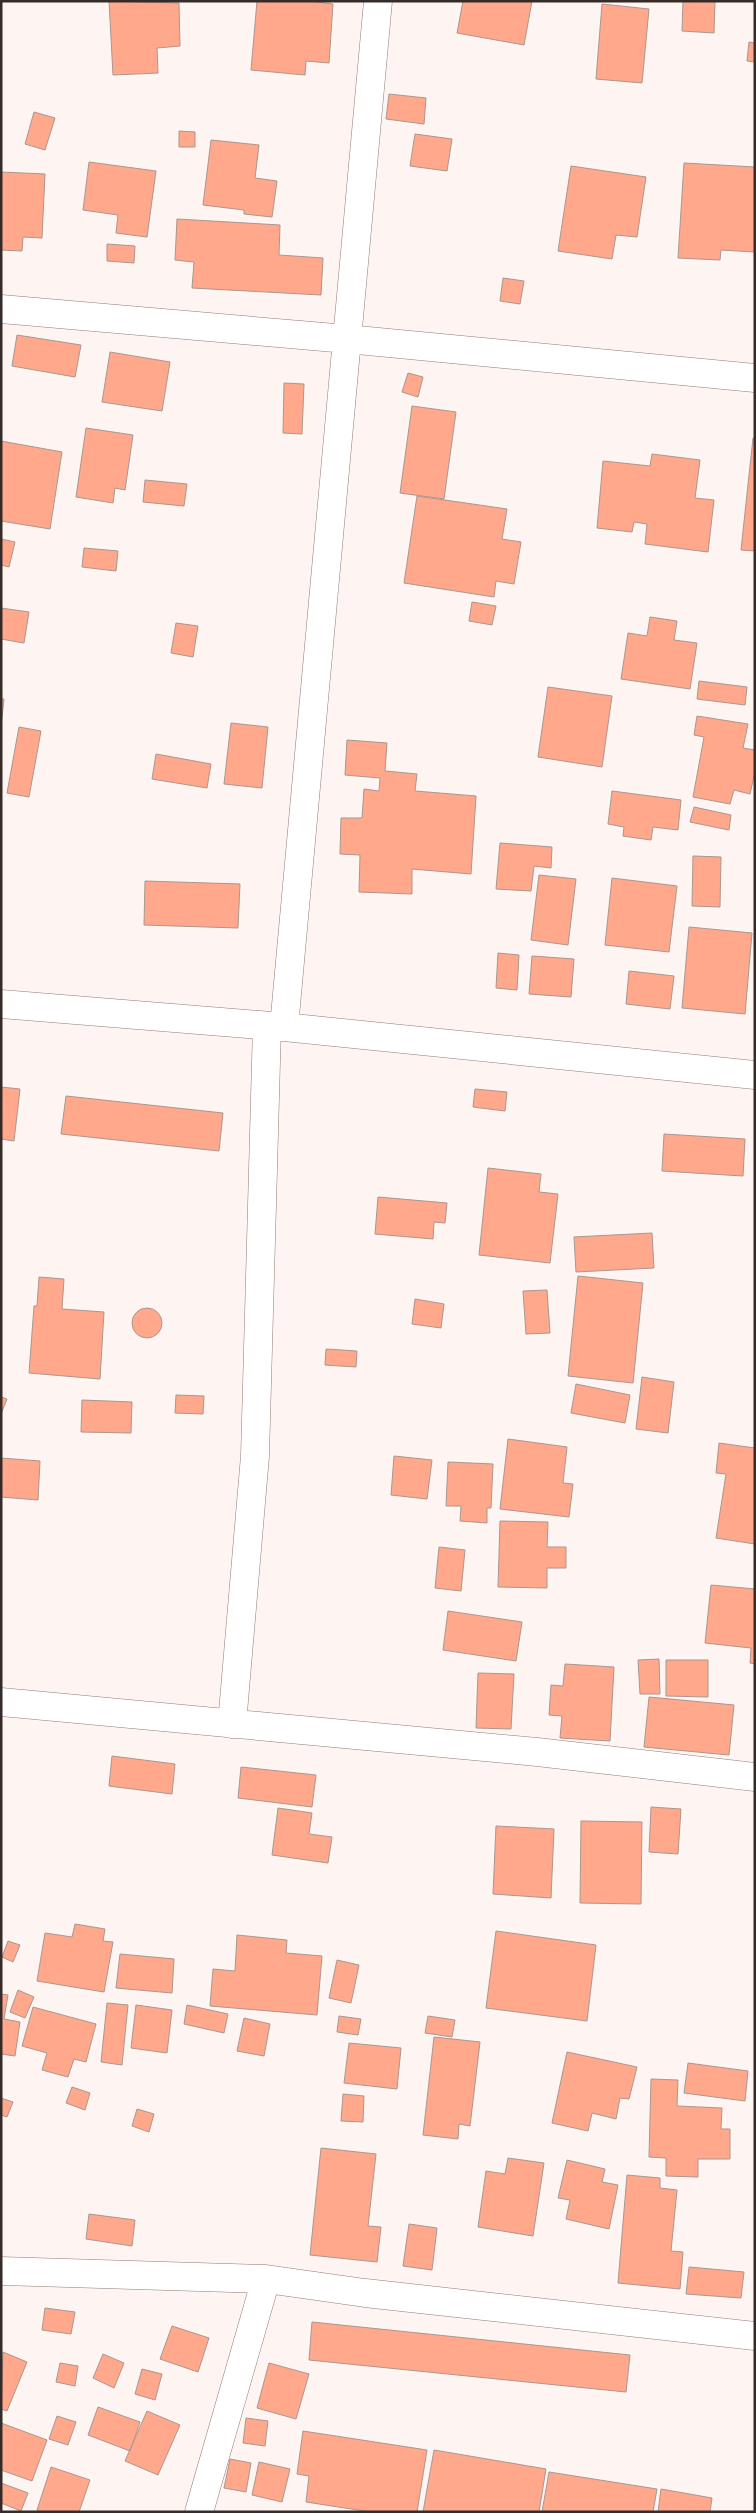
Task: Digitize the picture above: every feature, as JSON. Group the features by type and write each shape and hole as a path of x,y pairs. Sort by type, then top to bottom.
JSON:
{"street":[{"path":"232,1724 255,1456 275,1026 347,339 378,1"},
{"path":"1,310 347,339 755,378"},
{"path":"1,1004 275,1026 755,1074"},
{"path":"1,1702 538,1752 755,1777"},
{"path":"1,2271 266,2279 365,2293 755,2336"},
{"path":"199,2512 266,2279"}],"building":[{"path":"109,1 179,3 180,46 157,48 158,73 113,75"},
{"path":"257,1 311,1 333,4 329,63 306,61 305,75 251,70"},
{"path":"463,1 532,1 524,45 457,33"},
{"path":"683,1 715,1 714,33 682,31"},
{"path":"602,4 649,9 642,83 596,79"},
{"path":"749,42 755,43 755,62 747,61"},
{"path":"389,94 426,98 424,124 386,119"},
{"path":"34,112 55,118 45,150 25,144"},
{"path":"179,131 195,132 195,147 179,147"},
{"path":"415,134 452,139 447,171 410,166"},
{"path":"211,140 259,145 255,178 277,181 272,217 244,214 244,210 203,205"},
{"path":"89,162 156,171 147,237 116,233 118,215 83,210"},
{"path":"684,163 755,167 755,252 721,250 720,260 678,258"},
{"path":"571,166 646,177 637,237 616,235 612,259 558,251"},
{"path":"1,172 45,174 42,238 23,237 22,251 1,250"},
{"path":"177,219 280,225 279,255 323,258 321,295 192,288 194,262 175,260"},
{"path":"107,244 135,246 134,263 107,261"},
{"path":"503,278 524,281 520,304 500,301"},
{"path":"17,335 81,345 75,377 12,366"},
{"path":"110,352 170,362 162,411 102,402"},
{"path":"408,373 423,377 418,397 402,392"},
{"path":"284,383 304,384 302,434 283,433"},
{"path":"412,406 456,412 444,499 400,493"},
{"path":"86,428 133,435 125,490 115,488 113,503 76,497"},
{"path":"753,438 755,438 755,551 741,550"},
{"path":"1,441 62,452 50,529 1,521"},
{"path":"652,454 700,460 695,498 714,500 708,552 645,544 647,524 634,522 632,532 597,528 603,461 650,466"},
{"path":"145,480 187,484 184,506 143,502"},
{"path":"417,496 507,509 502,539 521,542 514,584 496,581 494,597 404,583"},
{"path":"1,539 15,542 9,567 1,565"},
{"path":"84,548 118,551 116,571 82,567"},
{"path":"472,602 496,606 492,625 469,621"},
{"path":"1,608 29,612 24,643 1,639"},
{"path":"650,617 677,621 674,640 697,643 690,689 621,679 628,633 647,636"},
{"path":"176,623 198,626 193,657 171,653"},
{"path":"699,681 747,687 745,705 697,699"},
{"path":"548,687 612,696 602,767 538,757"},
{"path":"1,699 4,699 1,726"},
{"path":"697,716 748,724 743,748 755,750 755,772 750,794 734,790 730,804 693,797 704,737 694,735"},
{"path":"231,723 268,727 262,788 224,784"},
{"path":"19,727 41,731 29,797 7,793"},
{"path":"347,740 387,743 385,771 417,774 415,791 476,796 471,874 412,869 412,894 359,892 360,855 340,854 341,818 362,818 364,789 379,791 380,778 345,775"},
{"path":"156,754 211,764 207,788 152,779"},
{"path":"612,791 681,800 678,830 653,827 651,840 623,836 624,827 608,824"},
{"path":"694,807 731,815 729,830 690,822"},
{"path":"500,843 552,847 551,868 534,866 531,891 496,889"},
{"path":"693,856 721,857 720,907 692,906"},
{"path":"539,875 576,879 568,945 531,940"},
{"path":"612,878 677,886 669,952 605,945"},
{"path":"145,881 240,884 238,928 144,925"},
{"path":"689,927 752,933 745,1014 682,1008"},
{"path":"498,953 519,955 517,990 496,988"},
{"path":"532,956 574,959 571,997 529,994"},
{"path":"629,971 674,976 670,1009 626,1004"},
{"path":"1,1087 20,1089 14,1141 1,1139"},
{"path":"475,1089 507,1092 505,1111 473,1107"},
{"path":"66,1096 223,1113 219,1151 61,1134"},
{"path":"664,1134 745,1139 743,1176 662,1171"},
{"path":"488,1168 541,1174 539,1192 558,1194 550,1263 479,1255"},
{"path":"378,1197 447,1203 445,1223 434,1222 433,1239 375,1234"},
{"path":"652,1233 654,1268 576,1272 574,1237"},
{"path":"578,1276 643,1283 633,1383 568,1376"},
{"path":"39,1277 64,1279 62,1309 104,1312 100,1379 29,1373 34,1306 37,1306"},
{"path":"547,1290 550,1333 526,1334 523,1291"},
{"path":"415,1299 444,1304 441,1328 412,1324"},
{"path":"147,1308 153,1309 161,1317 161,1329 153,1337 147,1338 141,1337 133,1329 132,1323 133,1317 141,1309"},
{"path":"326,1349 357,1351 356,1367 325,1365"},
{"path":"642,1377 674,1382 668,1433 636,1429"},
{"path":"576,1384 630,1395 625,1423 571,1413"},
{"path":"176,1395 204,1396 203,1414 175,1413"},
{"path":"1,1397 7,1399 1,1414"},
{"path":"82,1400 132,1402 131,1433 81,1432"},
{"path":"508,1439 567,1447 563,1483 573,1484 569,1517 500,1509"},
{"path":"719,1443 755,1448 755,1544 716,1538 726,1474 716,1473"},
{"path":"394,1456 432,1460 427,1499 391,1495"},
{"path":"1,1458 40,1461 38,1500 1,1497"},
{"path":"448,1462 493,1464 491,1508 487,1508 487,1523 460,1521 461,1506 446,1506"},
{"path":"500,1521 548,1522 547,1547 566,1547 566,1568 547,1568 547,1588 498,1587"},
{"path":"439,1547 465,1550 461,1591 435,1588"},
{"path":"711,1585 755,1589 755,1664 750,1663 751,1648 705,1643"},
{"path":"448,1611 522,1622 516,1661 443,1650"},
{"path":"659,1659 660,1694 640,1694 638,1660"},
{"path":"666,1660 708,1660 708,1697 666,1696"},
{"path":"565,1664 614,1667 610,1741 560,1738 562,1716 549,1715 551,1685 563,1686"},
{"path":"478,1673 514,1674 511,1729 476,1728"},
{"path":"649,1697 734,1705 729,1755 644,1747"},
{"path":"112,1756 175,1764 172,1794 109,1786"},
{"path":"241,1767 316,1775 312,1807 238,1798"},
{"path":"651,1807 681,1809 678,1854 649,1852"},
{"path":"278,1808 312,1813 309,1834 332,1837 328,1863 272,1855"},
{"path":"581,1821 642,1822 641,1904 580,1903"},
{"path":"496,1826 554,1829 551,1898 493,1894"},
{"path":"75,1924 105,1929 103,1941 113,1942 104,1992 37,1981 45,1933 72,1937"},
{"path":"496,1931 596,1945 587,2021 486,2008"},
{"path":"237,1935 287,1940 286,1953 322,1956 317,2015 210,2006 213,1969 235,1971"},
{"path":"8,1941 20,1945 13,1962 2,1957"},
{"path":"120,1954 174,1959 172,1993 116,1988"},
{"path":"337,1960 359,1965 351,2003 329,1998"},
{"path":"18,1990 34,1997 25,2018 10,2012"},
{"path":"1,1994 8,1995 4,2019 20,2022 15,2056 1,2054"},
{"path":"107,2003 128,2005 122,2065 101,2062"},
{"path":"136,2005 172,2010 167,2053 131,2048"},
{"path":"187,2005 228,2014 224,2033 184,2024"},
{"path":"33,2007 96,2024 86,2062 74,2059 68,2077 42,2070 47,2053 22,2046"},
{"path":"339,2016 361,2019 358,2035 337,2032"},
{"path":"428,2016 455,2020 452,2037 425,2033"},
{"path":"244,2018 270,2024 264,2056 237,2051"},
{"path":"434,2037 480,2042 470,2126 459,2124 458,2139 423,2135"},
{"path":"349,2043 401,2048 397,2089 344,2083"},
{"path":"567,2052 637,2067 629,2099 620,2098 616,2119 592,2113 588,2131 552,2123"},
{"path":"688,2063 748,2071 745,2101 684,2093"},
{"path":"651,2079 678,2080 677,2106 722,2108 721,2129 730,2129 730,2159 698,2159 698,2177 666,2176 666,2158 649,2157"},
{"path":"72,2087 90,2093 85,2110 66,2103"},
{"path":"343,2094 364,2096 363,2122 341,2121"},
{"path":"1,2098 13,2102 7,2117 1,2115"},
{"path":"137,2109 154,2114 149,2132 132,2126"},
{"path":"321,2148 376,2154 368,2226 381,2227 377,2262 310,2255"},
{"path":"508,2158 544,2163 533,2236 478,2227 486,2171 505,2174"},
{"path":"567,2160 605,2169 602,2182 618,2185 609,2229 566,2219 570,2200 558,2198"},
{"path":"627,2175 660,2178 660,2188 677,2190 671,2251 683,2252 680,2289 618,2283"},
{"path":"89,2214 135,2220 132,2246 86,2239"},
{"path":"409,2224 437,2228 432,2270 403,2266"},
{"path":"689,2267 744,2272 741,2298 686,2294"},
{"path":"45,2308 75,2312 71,2334 42,2330"},
{"path":"312,2322 630,2355 626,2392 309,2360"},
{"path":"172,2326 209,2338 198,2372 160,2359"},
{"path":"3,2352 27,2362 7,2411 1,2409"},
{"path":"103,2354 124,2363 114,2388 93,2378"},
{"path":"60,2363 78,2366 75,2386 56,2382"},
{"path":"269,2363 309,2374 296,2419 257,2408"},
{"path":"142,2369 162,2374 155,2400 135,2394"},
{"path":"98,2407 140,2422 130,2451 88,2435"},
{"path":"147,2411 180,2425 158,2475 125,2461"},
{"path":"57,2416 76,2422 68,2445 49,2439"},
{"path":"246,2418 268,2421 265,2446 243,2443"},
{"path":"1,2423 47,2440 32,2481 1,2470"},
{"path":"303,2431 427,2450 417,2512 371,2512 306,2502 309,2476 297,2474"},
{"path":"434,2450 546,2469 539,2512 423,2512"},
{"path":"230,2459 251,2463 246,2492 224,2488"},
{"path":"259,2462 290,2469 282,2502 252,2495"},
{"path":"51,2467 90,2480 79,2512 43,2512 37,2510"},
{"path":"549,2472 657,2489 653,2512 542,2512"},
{"path":"1,2483 28,2493 21,2511 1,2503"},
{"path":"661,2489 712,2498 710,2512 658,2512"}]}
